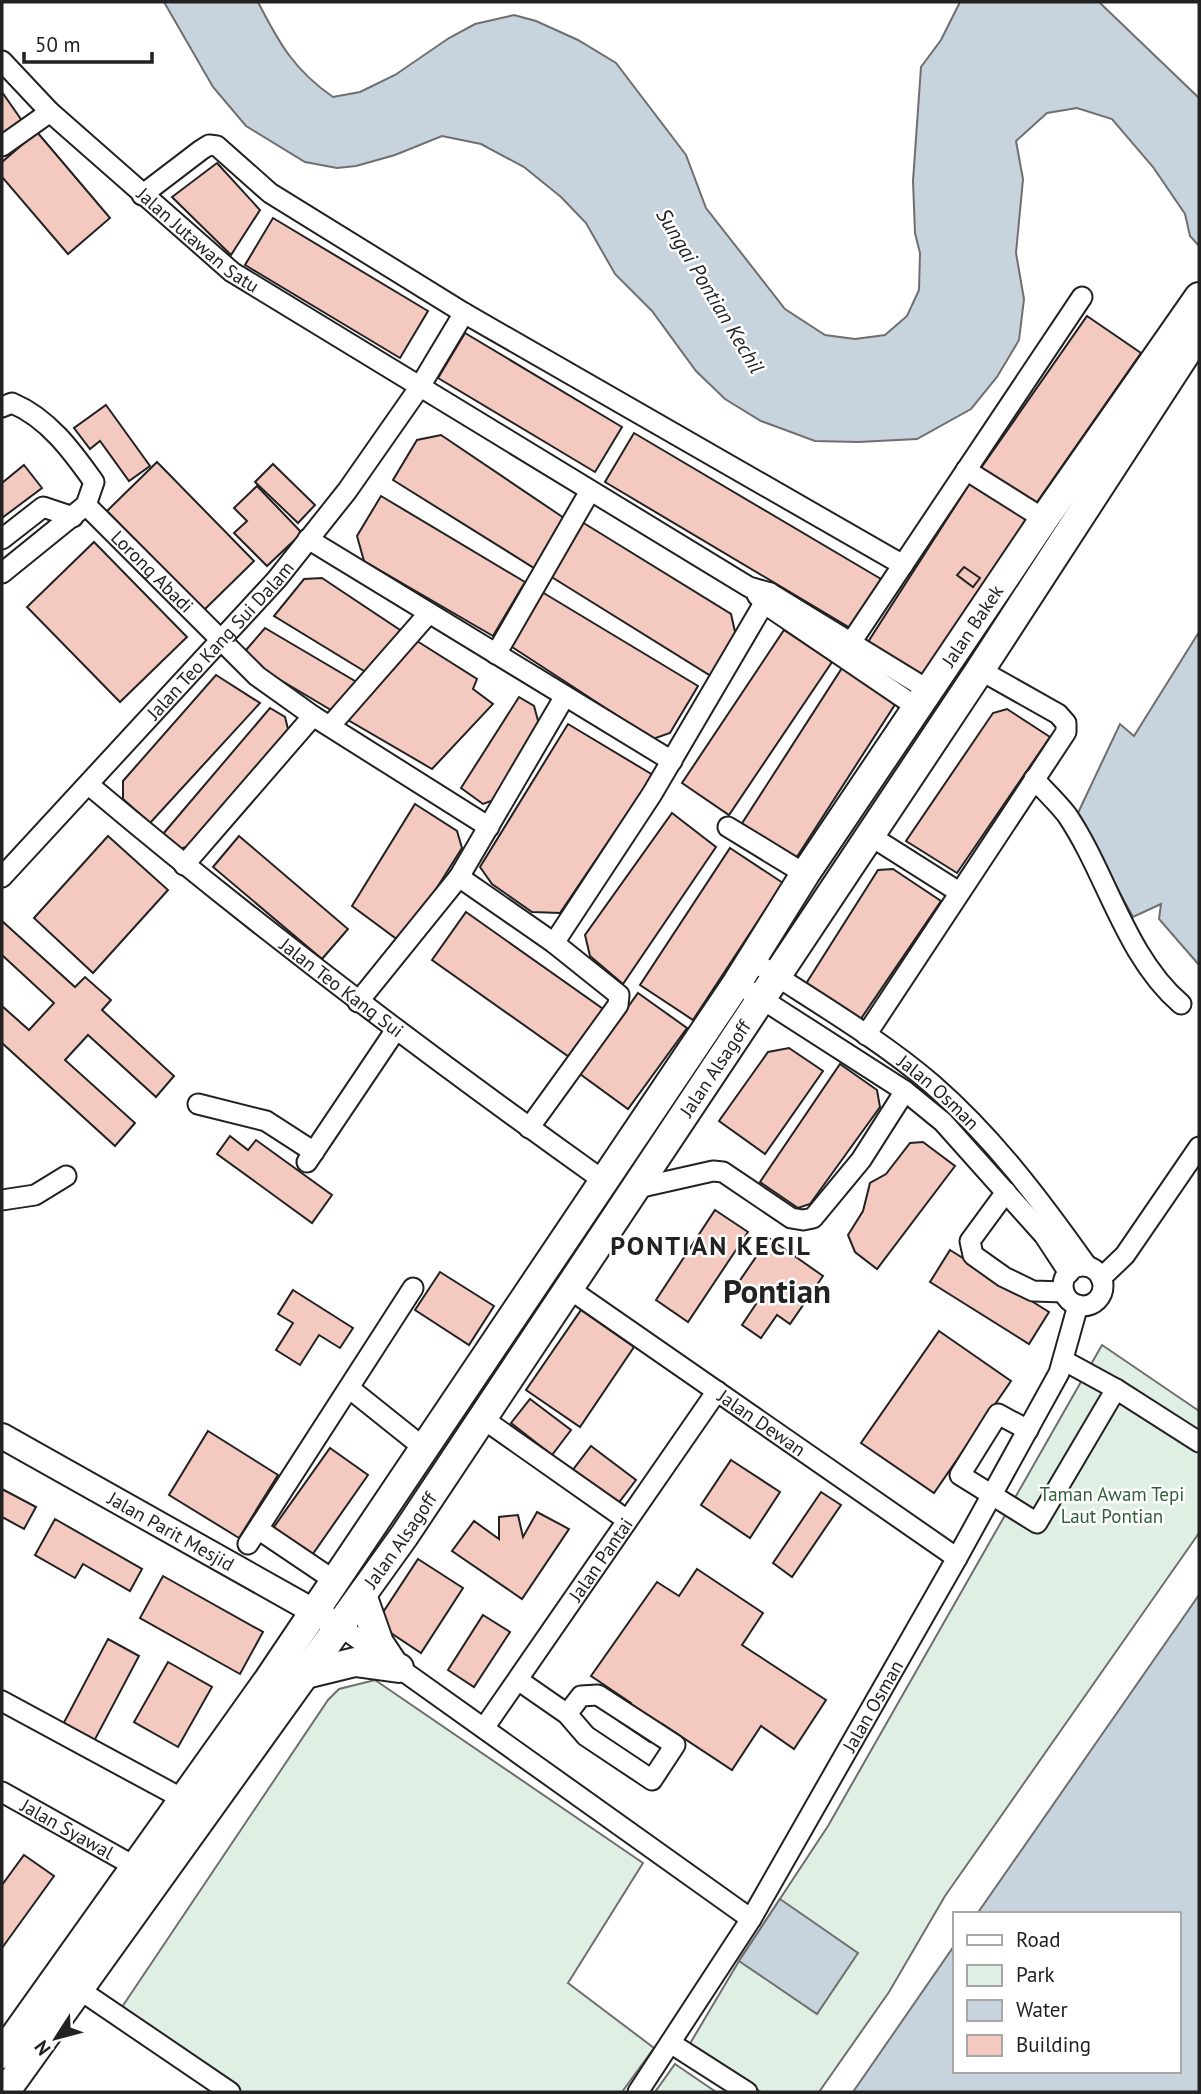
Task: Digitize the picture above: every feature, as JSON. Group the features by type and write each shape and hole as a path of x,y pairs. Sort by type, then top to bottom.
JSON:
{"highway":[{"name":"Jalan Bakek","path":"756,979 805,874 1044,519 1199,297"},
{"name":"Jalan Bakek","path":"756,979 869,835 980,670 1199,333"},
{"name":"Jalan Alsagoff","path":"2,2054 315,1611 604,1181 756,979"},
{"name":"Jalan Alsagoff","path":"5,2092 77,1988 362,1595 482,1418 634,1189 756,979"},
{"path":"362,1595 379,1643 396,1666"},
{"path":"306,1674 355,1662 396,1666"}],"main road":[{"name":"Jalan Parit Mesjid","path":"2,1436 340,1626"}],"street":[{"name":"Jalan Jutawan Satu","path":"2,61 50,112 232,272 768,598"},
{"path":"2,146 50,112"},
{"path":"142,195 201,150 209,145 217,146 270,193 464,313 903,565"},
{"path":"852,641 1082,297"},
{"name":"Jalan Teo Kang Sui Dalam","path":"2,877 89,785 219,638 277,579 347,491 419,388 464,313"},
{"path":"2,407 12,403 32,411 72,450 94,482 79,511 2,573"},
{"path":"966,470 1044,519"},
{"path":"496,654 590,491"},
{"path":"2,539 43,507 79,511"},
{"name":"Lorong Abadi","path":"79,511 257,676 322,721 489,827"},
{"path":"308,539 672,761"},
{"path":"768,598 924,699"},
{"path":"768,598 852,641 924,699"},
{"path":"554,943 672,761 768,598"},
{"path":"184,865 429,613"},
{"path":"866,1035 1066,732 1066,723 1058,713 980,670"},
{"path":"358,1002 459,877 565,696"},
{"path":"1034,779 1066,814 1142,954 1162,985 1181,1003"},
{"name":"Jalan Teo Kang Sui","path":"89,785 184,865 395,1031 604,1181"},
{"path":"728,827 805,874"},
{"path":"869,835 959,892"},
{"path":"459,877 554,943 615,991 620,999 529,1128"},
{"name":"Jalan Osman","path":"638,2092 751,1919 1028,1430 1059,1373 1080,1283 1026,1182 934,1086 866,1035 756,979"},
{"name":"Jalan Osman","path":"756,979 943,1122 1044,1235 1080,1283"},
{"path":"198,1104 265,1121 310,1157 395,1031"},
{"path":"634,1189 713,1171 723,1172 791,1217 803,1220 813,1218 861,1160 905,1091"},
{"path":"1006,1192 970,1241 973,1255 1004,1277 1033,1291 1080,1283 1125,1255 1199,1147"},
{"path":"2,1200 35,1195 66,1176"},
{"name":"Jalan Dewan","path":"568,1287 957,1558"},
{"path":"335,1581 253,1536 413,1288"},
{"path":"1063,1360 1116,1389 1199,1442"},
{"path":"349,1388 424,1448"},
{"path":"1028,1430 998,1414 960,1475 991,1497 1037,1523 1116,1389"},
{"name":"Jalan Pantai","path":"484,1728 717,1391"},
{"path":"482,1418 627,1520"},
{"path":"340,1626 751,1919"},
{"path":"518,1680 567,1713 586,1736 652,1780 675,1745 598,1695 581,1696 567,1713"},
{"path":"2,1701 183,1799"},
{"name":"Jalan Syawal","path":"2,1792 134,1866"},
{"path":"77,1988 230,2092"},
{"path":"671,2044 747,2092"}],"green space":[{"name":"Taman Awam Tepi Laut Pontian","path":"1102,1345 1199,1411 1199,1533 945,1896 889,1992 819,2092 761,2092 688,2047 739,1961 828,1826"},
{"path":"375,1680 643,1863 568,1983 654,2048 622,2092 234,2092 122,2007 328,1700 339,1689"},
{"path":"675,2064 716,2092 655,2092"}],"water":[{"name":"Sungai Pontian Kechil","path":"164,2 258,2 289,55 308,77 333,97 360,92 395,75 449,38 475,24 514,15 536,21 578,40 616,63 686,155 706,208 785,309 825,335 855,339 885,335 907,316 919,290 920,253 915,233 913,181 921,67 941,40 960,2 1099,2 1199,98 1199,246 1190,236 1185,214 1153,167 1112,119 1077,108 1047,113 1016,141 1023,179 1016,253 1024,299 1019,340 997,377 971,409 917,439 815,441 761,421 725,399 696,371 652,311 615,274 586,223 561,197 524,167 481,144 442,136 395,155 356,166 337,168 305,162 246,126 213,87"},
{"path":"1199,632 1199,965 1159,919 1161,904 1133,917 1077,815 1120,724 1134,736"},
{"path":"1199,1595 1199,2092 853,2092 953,1947 953,2073 1180,2073 1180,1912 978,1912"},
{"path":"780,1899 858,1953 817,2014 739,1961"}],"building":[{"path":"2,92 25,125 2,141"},
{"path":"37,132 110,218 68,254 2,177 2,162"},
{"path":"217,163 260,210 231,255 172,197"},
{"path":"273,218 428,311 400,358 245,265"},
{"path":"1087,316 1141,353 1035,505 981,468"},
{"path":"465,333 622,427 595,472 438,378"},
{"path":"106,405 150,466 129,481 100,441 90,449 74,428"},
{"path":"634,433 881,579 852,629 605,482"},
{"path":"441,435 564,518 534,568 393,480 417,440"},
{"path":"157,462 254,561 204,610 107,511"},
{"path":"273,464 315,505 298,523 255,482"},
{"path":"24,465 42,488 2,518 2,483"},
{"path":"972,480 1028,516 924,679 868,642"},
{"path":"257,486 302,533 267,566 234,533 247,521 234,508"},
{"path":"381,496 525,582 493,636 364,561 357,536"},
{"path":"582,522 731,614 736,636 711,676 550,576"},
{"path":"94,542 187,637 120,702 27,607"},
{"path":"964,567 980,578 973,587 957,575"},
{"path":"322,578 406,634 369,674 274,616 304,579"},
{"path":"542,592 698,686 670,733 653,739 509,645"},
{"path":"265,628 360,684 336,713 250,662 246,650"},
{"path":"784,630 832,662 729,815 682,783"},
{"path":"417,641 477,679 473,689 493,704 432,769 348,720"},
{"path":"842,668 896,703 793,863 739,828"},
{"path":"216,675 260,703 150,823 123,799 123,781"},
{"path":"519,697 534,706 539,724 494,800 483,804 461,788"},
{"path":"270,708 285,717 290,737 195,844 180,849 163,834"},
{"path":"1007,709 1050,737 957,873 906,841 993,713"},
{"path":"568,724 653,775 560,913 532,912 492,884 480,867"},
{"path":"415,804 457,831 462,848 402,943 352,906"},
{"path":"672,813 716,847 623,984 590,956 585,935"},
{"path":"108,836 168,890 93,973 34,918"},
{"path":"239,836 348,929 322,959 213,867"},
{"path":"730,848 783,883 693,1020 640,985"},
{"path":"893,869 941,901 856,1026 814,997 807,982 878,870"},
{"path":"466,912 606,1011 572,1059 432,960"},
{"path":"2,921 75,987 85,977 111,1000 102,1010 174,1076 156,1097 88,1035 65,1060 135,1123 115,1146 2,1043 2,1006 29,1030 54,1003 2,955"},
{"path":"638,993 687,1028 628,1109 580,1074"},
{"path":"789,1048 823,1071 765,1154 719,1121 768,1052"},
{"path":"840,1064 877,1090 880,1107 810,1204 798,1208 760,1182"},
{"path":"230,1136 248,1150 256,1140 332,1195 312,1223 217,1154"},
{"path":"923,1142 955,1166 877,1269 855,1252 848,1235 863,1211 870,1183 886,1174 910,1143"},
{"path":"715,1210 748,1232 688,1322 656,1300"},
{"path":"769,1238 823,1276 790,1324 777,1315 761,1338 742,1325 756,1304 734,1289"},
{"path":"950,1250 1049,1312 1029,1344 930,1282"},
{"path":"440,1272 494,1306 469,1345 415,1310"},
{"path":"293,1290 353,1328 340,1348 319,1335 300,1365 276,1350 293,1323 278,1314"},
{"path":"581,1310 634,1347 580,1427 526,1390"},
{"path":"939,1331 1011,1381 934,1493 861,1443"},
{"path":"530,1399 571,1430 552,1455 511,1423"},
{"path":"208,1431 278,1475 239,1538 169,1495"},
{"path":"591,1446 636,1480 617,1505 572,1471"},
{"path":"330,1448 368,1475 310,1558 271,1531"},
{"path":"731,1460 780,1492 750,1538 701,1505"},
{"path":"2,1489 36,1507 24,1529 2,1517"},
{"path":"821,1492 841,1505 792,1577 773,1563"},
{"path":"537,1512 569,1529 522,1599 452,1551 474,1521 499,1539 499,1517 518,1515 523,1537"},
{"path":"55,1519 142,1569 130,1591 83,1564 75,1578 35,1555"},
{"path":"418,1559 463,1588 421,1653 376,1623"},
{"path":"697,1569 763,1613 742,1645 826,1700 794,1749 761,1726 732,1770 662,1724 650,1742 619,1721 631,1703 591,1676 657,1582 679,1596"},
{"path":"163,1576 263,1632 240,1674 140,1618"},
{"path":"483,1615 510,1632 474,1687 448,1670"},
{"path":"108,1639 139,1656 92,1745 61,1728"},
{"path":"168,1662 212,1687 178,1747 134,1722"},
{"path":"24,1855 54,1876 2,1948 2,1885"}],"district":[{"name":"PONTIAN KECIL","path":"711,1246"},
{"name":"Pontian","path":"777,1291"}]}
